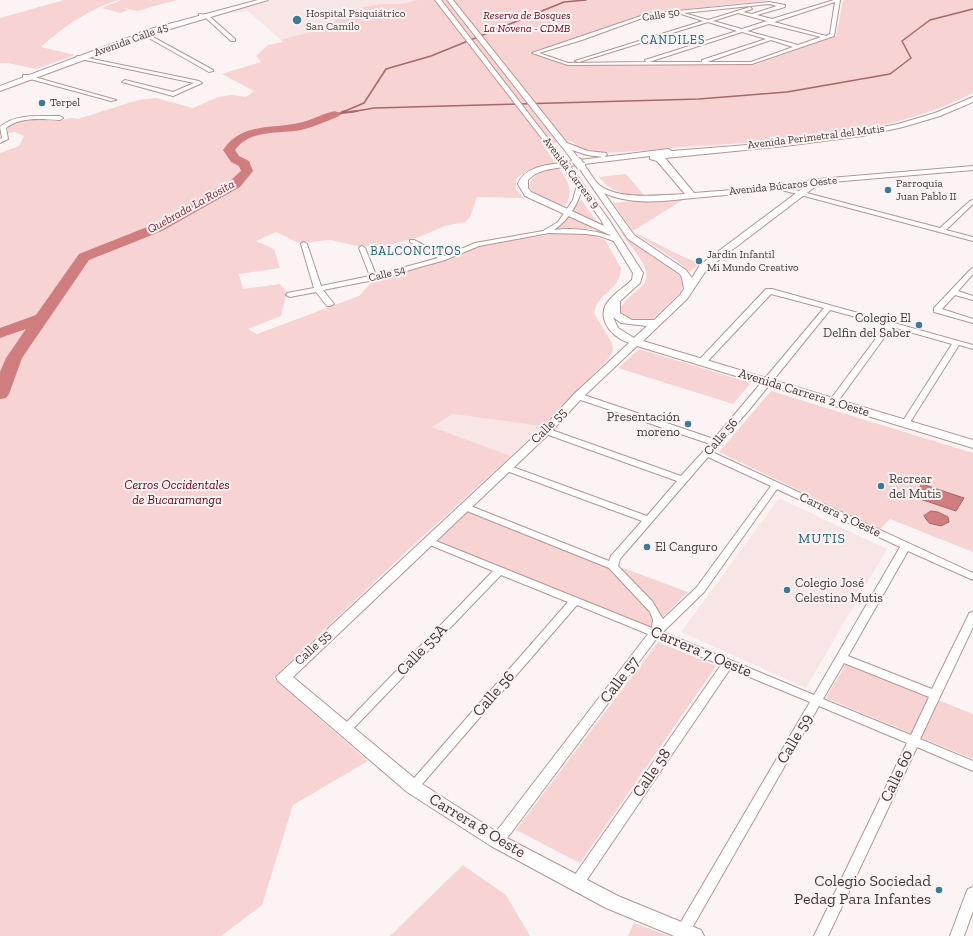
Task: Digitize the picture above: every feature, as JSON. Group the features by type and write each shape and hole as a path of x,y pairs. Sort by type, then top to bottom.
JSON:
{"main road":[{"name":"Avenida Calle 45","path":"0,89 144,33 255,0"},
{"name":"Avenida Calle 45","path":"204,15 265,0"},
{"name":"Avenida Carrera 9","path":"438,0 580,184 634,265 638,277 633,284 616,298 607,309 606,315 608,321 621,336 635,342"},
{"name":"Avenida Carrera 9","path":"450,0 579,163 631,237 683,272 687,278 689,290"},
{"name":"Avenida Calle 45","path":"0,86 28,77"},
{"name":"Avenida Perimetral del Mutis","path":"660,159 662,156 668,154 831,138 890,128 935,115 973,99"},
{"path":"564,144 587,153 603,155 677,149"},
{"name":"Avenida Perimetral del Mutis","path":"677,149 727,148"},
{"path":"630,157 677,149"},
{"path":"614,233 528,194 522,183 526,176 540,169 554,165 647,156 660,159 691,195"},
{"name":"Avenida Búcaros Oeste","path":"596,186 611,194 634,198 780,188 818,181 973,168"},
{"name":"Calle 55","path":"282,677 546,431 578,396 689,290 703,267 818,181"},
{"path":"616,298 614,308 615,313 624,320 643,325 657,322"},
{"name":"Avenida Carrera 2 Oeste","path":"635,342 973,444"},
{"name":"Carrera 8 Oeste","path":"282,677 413,787 497,841 642,916 689,934"}],"street":[{"path":"568,64 778,0"},
{"path":"568,64 638,64 697,64 752,63 832,35 838,0 638,64"},
{"path":"753,15 782,6 769,3"},
{"name":"Calle 50","path":"568,64 534,53 580,39 647,15 769,3"},
{"path":"674,12 799,47"},
{"path":"740,12 826,37"},
{"path":"204,15 233,40"},
{"path":"144,33 211,71"},
{"path":"697,64 771,39"},
{"path":"80,57 149,72 199,83 172,94 122,83 149,72"},
{"path":"28,77 113,100"},
{"path":"0,140 5,139 3,127 10,122 32,119 60,118"},
{"name":"Calle 54","path":"290,294 374,278 443,258 477,244 545,233 559,225 576,200 580,184"},
{"path":"780,188 973,239"},
{"path":"942,230 972,202"},
{"path":"545,233 572,230 589,231 605,235 619,242"},
{"path":"412,241 443,258"},
{"path":"304,244 318,289 330,304"},
{"path":"362,248 374,278"},
{"path":"973,270 970,277 953,292 937,310 973,321"},
{"path":"702,362 769,291 973,347"},
{"path":"953,292 973,298"},
{"name":"Calle 56","path":"614,566 615,558 716,443 828,308"},
{"path":"833,402 891,324"},
{"path":"905,424 957,342"},
{"path":"578,396 716,443"},
{"path":"546,431 683,480"},
{"name":"Carrera 3 Oeste","path":"707,453 973,577"},
{"path":"507,468 649,520"},
{"name":"Calle 57","path":"497,841 656,633 700,590 776,485"},
{"path":"465,507 614,566 625,582 656,613 658,622 656,633"},
{"name":"Carrera 7 Oeste","path":"428,541 656,633 973,766"},
{"name":"Calle 59","path":"689,934 817,700 906,546"},
{"name":"Calle 55A","path":"345,730 500,570"},
{"name":"Calle 56","path":"413,787 576,601"},
{"name":"Calle 60","path":"821,936 973,616"},
{"path":"841,658 935,695"},
{"name":"Calle 58","path":"577,883 728,663"},
{"path":"957,936 973,893"}],"shaded area":[{"name":"Hospital Psiquiátrico San Camilo","path":"272,0 418,0 416,2 403,4 380,4 346,11 332,24 336,25 325,30 309,32 281,40 248,11 216,15"},
{"path":"453,414 542,426 511,456 432,427"},
{"path":"922,484 964,498 956,511 914,497"},
{"name":"Colegio José Celestino Mutis","path":"779,498 887,549 806,688 681,632"},
{"path":"931,511 938,512 948,517 949,522 941,526 929,523 924,516"}],"green space":[{"path":"64,0 118,0 97,8 77,19 58,32 41,47 75,55 36,69 8,63 0,63 0,18"},
{"path":"121,0 177,0 137,11 120,7 129,10 120,13 102,8"},
{"name":"Cerros Occidentales de Bucaramanga","path":"418,0 770,0 644,14 576,39 529,53 567,65 754,65 836,36 843,1 845,0 973,0 973,93 908,119 873,127 803,138 604,153 579,148 572,141 543,144 555,163 534,168 516,179 516,189 524,198 477,197 470,217 465,222 445,226 419,237 381,247 357,246 331,240 299,243 276,232 256,241 274,249 280,268 239,274 243,289 280,284 287,292 281,316 248,329 257,334 359,296 374,280 452,259 479,246 553,234 581,233 595,236 605,240 621,268 619,276 613,287 600,300 594,313 612,343 613,350 609,358 542,426 453,414 432,427 511,456 409,549 273,678 368,761 293,805 262,905 221,936 0,936 0,153 19,146 24,136 15,132 8,133 8,126 26,120 57,121 69,118 78,119 138,100 156,98 193,108 218,97 232,95 246,97 254,91 222,74 261,62 256,56 268,45 283,42 281,40 309,32 325,30 335,26 331,24 346,11 380,4 403,4"},
{"path":"558,167 565,177 570,190 570,195 565,206 535,194 529,187 533,178 540,172"},
{"path":"626,174 644,195 618,192 608,186 599,177"},
{"path":"686,198 633,231 613,203 632,201"},
{"path":"581,199 597,222 572,211"},
{"path":"569,216 594,226 592,229 558,228"},
{"path":"620,231 672,268 683,282 681,292 652,319 634,320 621,315 619,311 625,301 645,282 646,274 645,267"},
{"path":"633,232 700,263 690,272 677,261"},
{"path":"639,349 751,383 733,404 618,368"},
{"name":"Recrear del Mutis","path":"771,391 973,453 973,552 890,519 880,529 719,452"},
{"path":"467,511 601,564 626,569 688,592 651,628 436,540"},
{"path":"658,642 716,666 580,863 516,830"},
{"path":"846,664 973,714 973,759 826,698"},
{"path":"463,865 506,895 530,936 390,936"},
{"path":"634,923 670,936 628,936"}],"waterway":[{"name":"Quebrada La Rosita","path":"344,111 364,103 386,69 431,56 564,2 586,0"},
{"path":"356,111 374,108 699,99 787,92 890,74 911,58 902,41 930,20 973,9"},
{"name":"Quebrada La Rosita","path":"335,114 356,111"},
{"path":"351,112 356,111"},
{"name":"Quebrada La Rosita","path":"42,318 84,257 157,228 235,184 243,177 247,171 245,164 235,159 229,150 234,143 241,138 259,131 306,125 335,114"},
{"path":"0,333 42,318"},
{"name":"Quebrada La Rosita","path":"0,394 14,358 42,318"}],"place":[{"name":"Hospital Psiquiátrico San Camilo","path":"297,20"},
{"name":"Terpel","path":"42,103"},
{"name":"Parroquia Juan Pablo II","path":"888,190"},
{"name":"Jardín Infantil Mi Mundo Creativo","path":"699,261"},
{"name":"Colegio El Delfin del Saber","path":"919,325"},
{"name":"Presentación moreno","path":"688,424"},
{"name":"Recrear del Mutis","path":"881,486"},
{"name":"El Canguro","path":"647,547"},
{"name":"Colegio José Celestino Mutis","path":"787,590"},
{"name":"Colegio Sociedad Pedag Para Infantes","path":"939,890"}],"district":[{"name":"CANDILES","path":"673,41"},
{"name":"BALCONCITOS","path":"416,252"},
{"name":"MUTIS","path":"822,539"}],"park label":[{"name":"Reserva de Bosques La Novena - CDMB","path":"527,22"}]}
